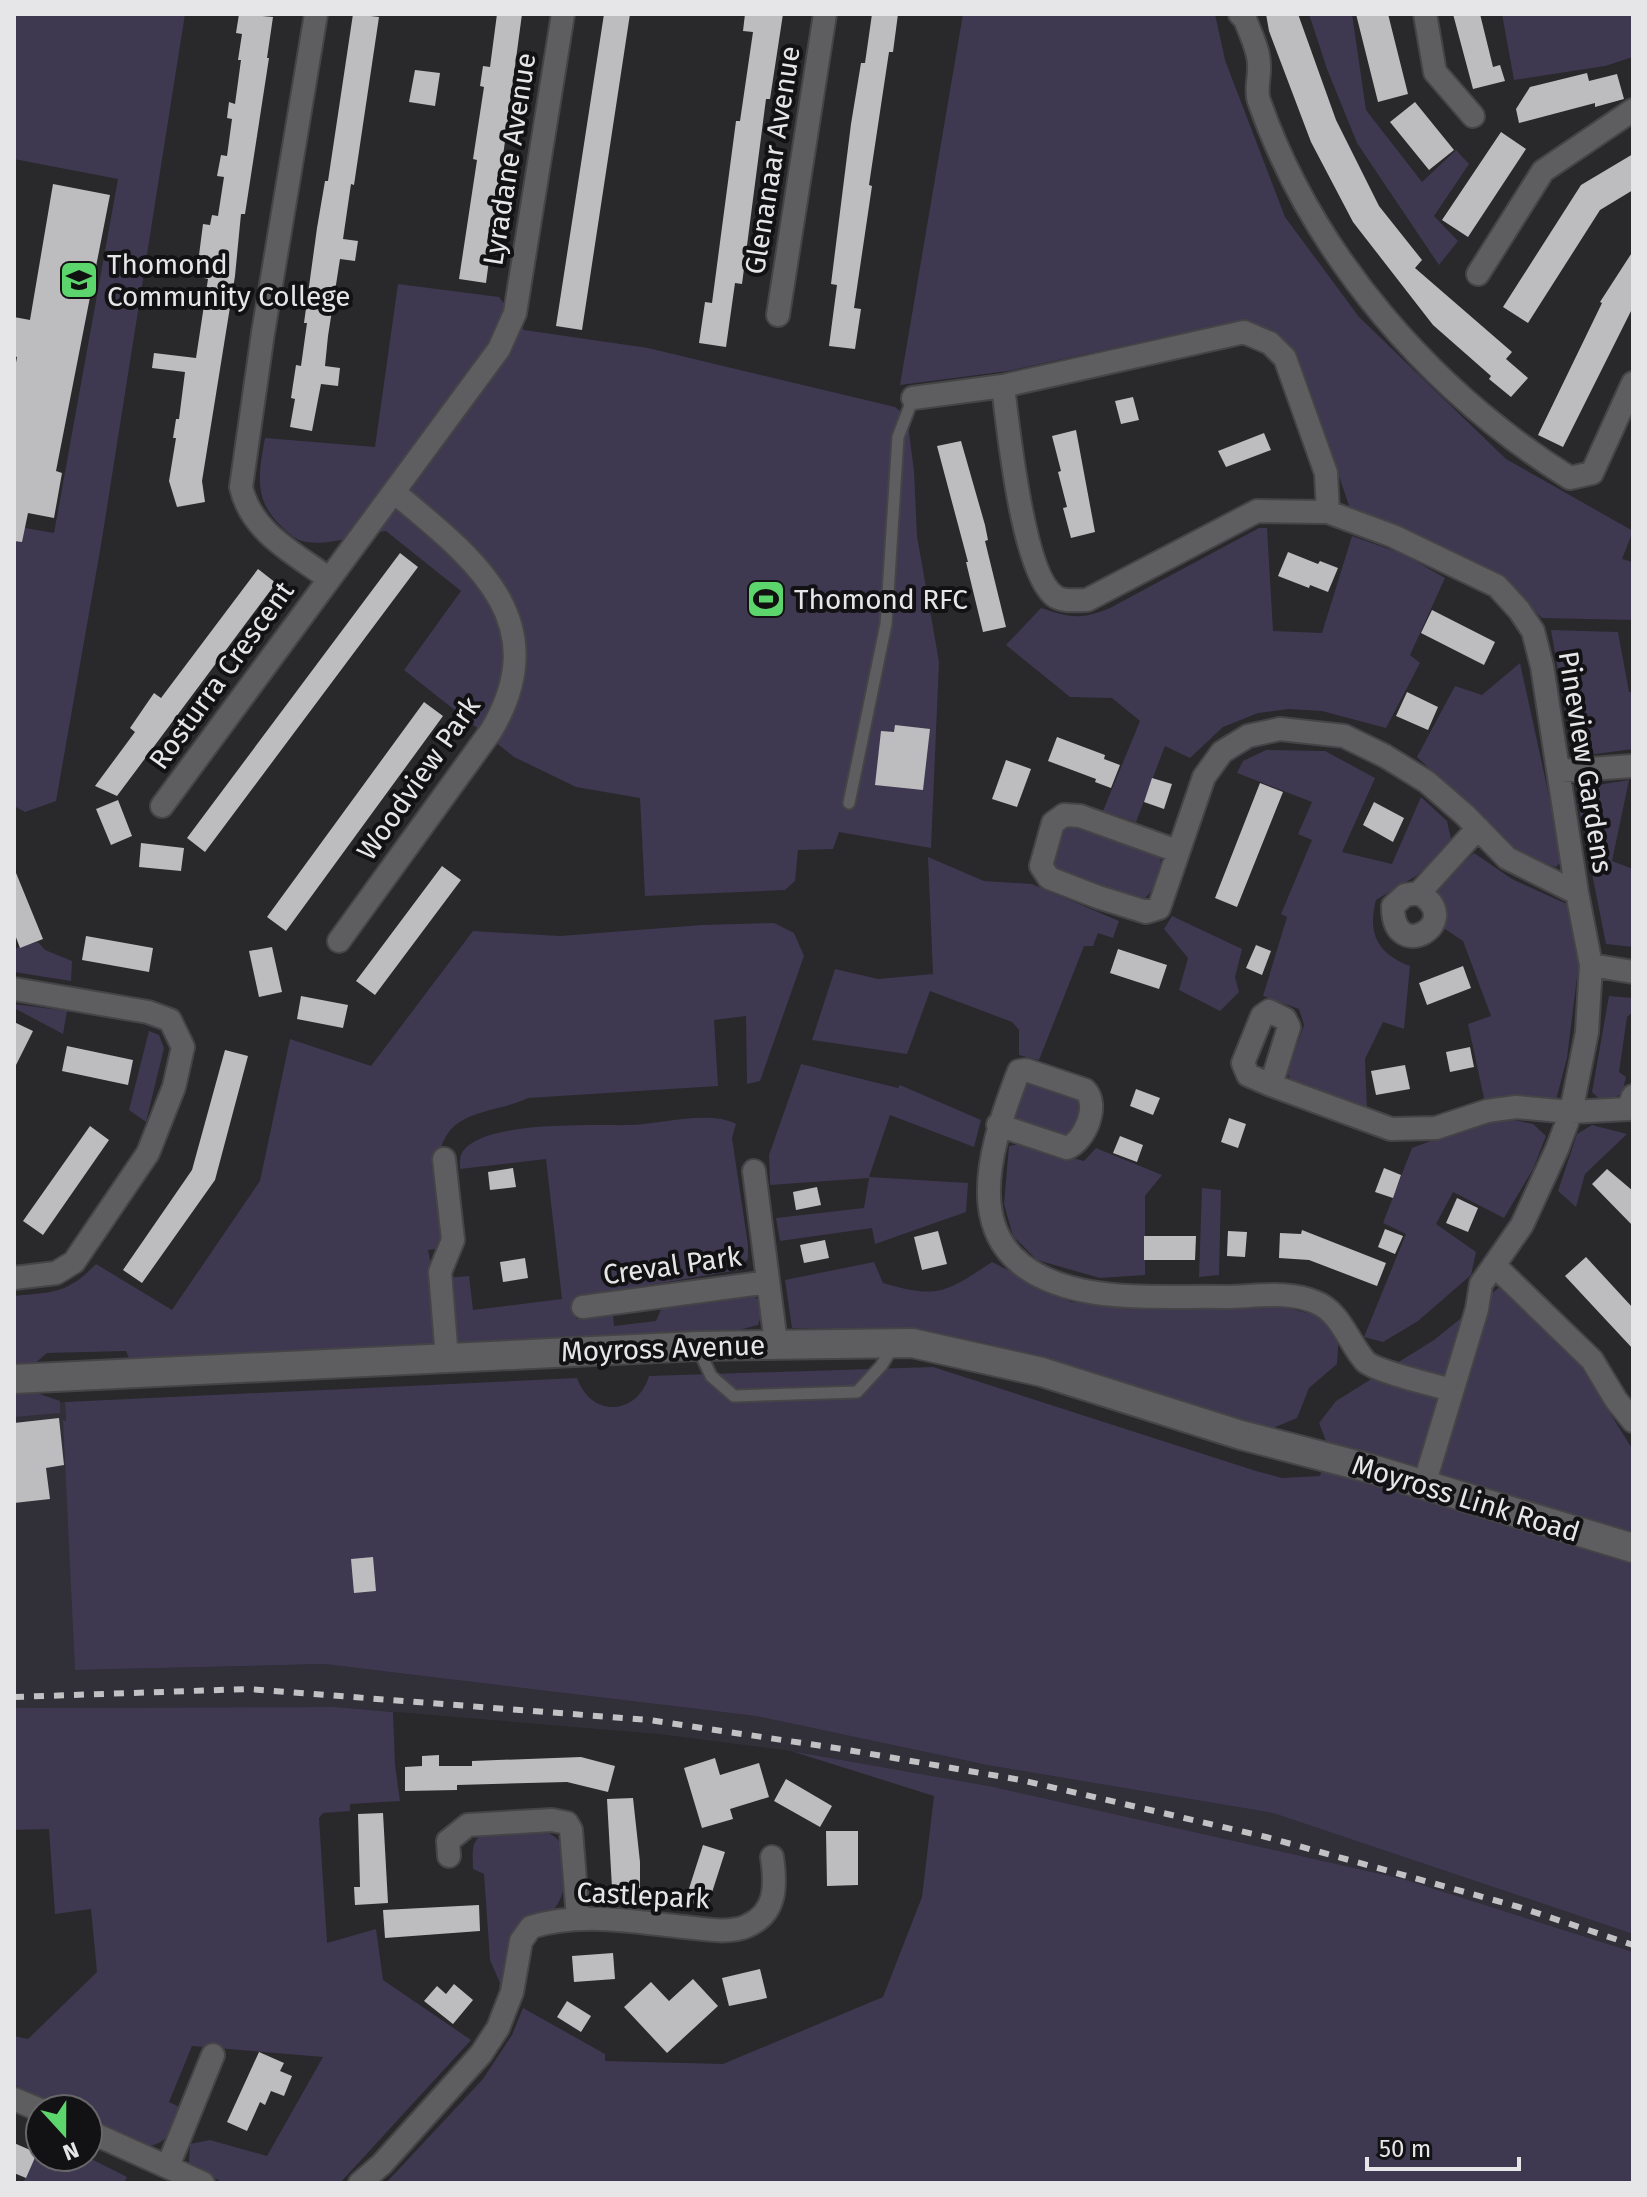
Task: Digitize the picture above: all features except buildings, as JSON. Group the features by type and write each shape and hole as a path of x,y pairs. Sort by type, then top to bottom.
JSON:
{"street":[{"name":"Rosturra Crescent","path":"316,14 241,487 250,512 266,532 328,578"},
{"name":"Lyradane Avenue","path":"394,492 499,349 515,313 563,14"},
{"name":"Glenanaar Avenue","path":"778,315 825,14"},
{"path":"1240,14 1245,19 1260,62 1257,97 1294,184 1332,246 1417,355 1526,451 1570,478 1592,473 1633,383"},
{"path":"1425,14 1435,72 1473,116"},
{"path":"1478,274 1543,171 1633,110"},
{"path":"913,398 1003,386 1244,332 1270,343 1285,358 1326,473 1328,512"},
{"name":"Pineview Gardens","path":"1003,386 1017,492 1041,582 1056,597 1087,600 1257,511 1328,512 1393,536 1497,586 1533,631 1542,666 1591,965 1587,1032 1571,1112 1533,1203 1481,1284 1477,1309 1451,1390"},
{"name":"Rosturra Crescent","path":"162,806 394,492"},
{"name":"Woodview Park","path":"339,941 491,731 504,709 515,671 515,640 503,605 486,579 456,544 394,492"},
{"name":"Pineview Gardens","path":"1177,851 1080,816 1064,815 1053,823 1041,866 1049,878 1146,912 1159,908 1204,777 1222,752 1248,736 1280,729 1344,736 1385,756 1427,782 1507,858 1577,893"},
{"path":"1560,771 1633,766"},
{"path":"1419,893 1478,828"},
{"path":"1591,965 1633,972"},
{"path":"14,989 148,1012 170,1020 183,1047 174,1087 148,1153 74,1262 56,1273 14,1278"},
{"path":"1271,1085 1391,1129 1436,1128 1487,1111 1516,1107 1571,1112 1631,1106"},
{"path":"998,1125 988,1197 999,1240 1014,1258 1035,1275 1081,1291 1127,1295 1283,1296 1315,1301 1334,1314 1367,1364 1451,1390 1424,1485"},
{"path":"444,1159 453,1240 440,1272 447,1358"},
{"name":"Creval Park","path":"754,1171 776,1343"},
{"path":"1494,1265 1592,1360 1633,1421"},
{"name":"Creval Park","path":"583,1307 768,1282"},
{"name":"Moyross Avenue","path":"14,1379 697,1346 912,1343 1042,1372 1241,1435 1298,1449"},
{"name":"Moyross Link Road","path":"1298,1449 1633,1548"},
{"path":"449,1856 448,1841 468,1825 552,1820 567,1823 571,1830 578,1918"},
{"name":"Castlepark","path":"360,2183 392,2153 481,2054 498,2028 512,1992 521,1941 531,1927 578,1918 702,1929 746,1927 768,1909 775,1896 772,1857"},
{"path":"168,2166 213,2055"},
{"path":"104,2138 203,2183"}],"lane":[{"path":"849,803 886,624 898,437 913,398"},
{"path":"697,1346 711,1376 734,1396 857,1392 881,1366 896,1343"}],"shaded area":[{"name":"Thomond Community College","path":"14,14 185,14 101,545 56,801 25,812 14,806 14,526 54,533 118,179 14,159"},
{"path":"963,14 1215,14 1225,60 1285,217 1359,317 1506,459 1633,531 1622,559 1633,562 1633,620 1542,618 1490,569 1351,511 1297,355 1262,331 1237,321 1008,371 900,385"},
{"path":"1309,14 1352,14 1366,110 1422,182 1456,150 1469,164 1434,216 1458,241 1439,265 1357,143"},
{"path":"1502,14 1633,14 1633,57 1605,66 1514,80"},
{"path":"398,284 499,297 524,330 648,348 895,407 907,417 914,471 917,536 939,662 931,848 839,832 833,849 798,850 795,881 785,890 645,896 640,798 576,787 514,757 404,670 461,591 386,531 315,543 295,538 271,515 260,484 265,438 375,447"},
{"path":"1259,528 1267,528 1273,631 1322,633 1352,536 1403,554 1445,578 1410,655 1420,663 1386,728 1322,711 1289,709 1258,713 1223,727 1190,758 1165,746 1136,822 1103,811 1140,721 1112,698 1070,697 1006,645 1041,608 1076,616 1110,608"},
{"path":"1551,630 1618,632 1629,692 1633,692 1633,749 1588,755 1574,749"},
{"path":"1520,663 1563,860 1556,867 1521,854 1417,757 1455,686 1482,695"},
{"path":"1266,750 1325,751 1375,778 1342,852 1392,864 1421,797 1447,821 1452,844 1416,876 1376,900 1373,923 1378,941 1390,955 1410,966 1404,1029 1383,1022 1365,1059 1367,1110 1293,1084 1287,1073 1304,1025 1299,1009 1263,996 1287,917 1281,914 1312,840 1298,834 1312,802 1237,773 1243,761"},
{"path":"1629,780 1612,861 1633,869 1633,947 1606,944 1578,803 1591,786"},
{"path":"1075,823 1160,855 1156,881 1145,898 1140,902 1054,872 1050,863 1061,831"},
{"path":"1474,853 1512,879 1569,905 1580,953 1567,1058 1556,1100 1484,1098 1468,1024 1491,1016 1463,941 1442,927 1436,886"},
{"path":"928,857 984,881 1032,884 1119,921 1113,938 1098,933 1093,946 1084,946 1039,1060 1019,1055 1019,1030 1012,1022 930,991 907,1054 812,1040 835,969 878,979 933,974"},
{"path":"1172,916 1242,949 1235,977 1239,992 1220,1011 1179,990 1188,958 1164,929"},
{"path":"774,923 794,933 804,956 760,1081 747,1084 746,1016 714,1020 718,1086 528,1098 463,1120 450,1130 438,1160 438,1197 445,1248 428,1250 434,1279 469,1276 473,1310 562,1299 546,1159 460,1169 463,1151 475,1141 516,1129 632,1125 699,1118 725,1120 736,1124 732,1138 748,1259 738,1270 573,1298 576,1319 613,1314 614,1326 656,1321 662,1307 754,1295 764,1309 758,1325 735,1331 421,1348 129,1358 126,1351 47,1353 33,1365 14,1366 14,1296 59,1290 77,1281 96,1264 172,1310 260,1181 290,1039 371,1066 473,931 560,936"},
{"path":"38,942 45,950 72,961 71,981 14,972 14,949"},
{"path":"1609,996 1633,998 1633,1012 1627,1017 1619,1072 1626,1077 1622,1093 1605,1104 1592,1092"},
{"path":"14,1004 67,1011 63,1034 14,1008"},
{"path":"149,1031 159,1035 164,1048 146,1122 129,1110"},
{"path":"801,1064 898,1088 900,1085 981,1120 974,1147 890,1115 869,1177 968,1183 966,1212 875,1244 872,1228 780,1241 776,1218 864,1208 869,1178 770,1185 769,1155"},
{"path":"1029,1080 1080,1098 1083,1109 1071,1135 1062,1136 1014,1120 1013,1112"},
{"path":"1503,1118 1533,1124 1546,1136 1533,1169 1504,1218 1453,1192 1436,1224 1476,1252 1471,1275 1418,1321 1383,1342 1364,1337 1406,1234 1383,1223 1412,1148"},
{"path":"1592,1125 1627,1134 1585,1174 1576,1207 1558,1191 1577,1134"},
{"path":"1020,1144 1084,1161 1096,1148 1162,1175 1145,1196 1145,1275 1100,1278 1037,1260 1013,1236 1004,1204 1009,1146"},
{"path":"1202,1188 1221,1190 1219,1275 1199,1277"},
{"path":"874,1262 883,1283 917,1291 929,1292 951,1286 992,1262 1071,1302 1127,1307 1288,1308 1314,1315 1339,1333 1337,1364 1309,1388 1297,1418 1273,1428 986,1343 911,1330 792,1328 785,1280"},
{"path":"1501,1286 1578,1362 1633,1450 1633,1934 1273,1813 987,1765 756,1716 324,1664 75,1670 63,1420 66,1421 65,1402 577,1378 592,1400 614,1407 635,1399 649,1376 933,1367 1256,1471 1282,1478 1320,1476 1328,1446 1319,1423 1336,1401 1434,1340"},
{"path":"34,1392 60,1401 60,1413 14,1417 14,1393"},
{"path":"65,1402 75,1670 324,1664 756,1716 987,1765 1273,1813 1633,1934 1633,1952 1403,1879 989,1786 791,1751 658,1734 336,1707 14,1708 14,1407"},
{"path":"336,1707 393,1712 400,1801 350,1804 350,1811 323,1813 319,1818 327,1943 376,1929 383,1980 471,2040 340,2183 223,2183 189,2163 190,2144 210,2140 267,2156 323,2057 192,2046 169,2102 181,2108 172,2129 158,2143 143,2146 104,2128 104,2093 31,2093 14,2085 14,2036 28,2039 97,1972 91,1909 55,1914 49,1829 14,1830 14,1708"},
{"path":"791,1751 989,1786 1403,1879 1633,1952 1633,2183 386,2183 483,2079 512,2035 523,2008 605,2054 605,2061 723,2064 883,1997 922,1897 934,1796"},
{"path":"540,1829 555,1837 564,1852 566,1870 563,1890 556,1906 502,1988 490,1960 484,1874 473,1869 474,1846 481,1835"},
{"path":"104,2166 127,2177 124,2183 23,2183 28,2173 104,2173"}],"railway":[{"path":"14,1697 249,1689 649,1720 842,1749 1021,1780 1266,1837 1519,1907 1633,1945"}],"place":[{"name":"Thomond Community College","path":"79,280"},
{"name":"Thomond RFC","path":"766,599"}]}
